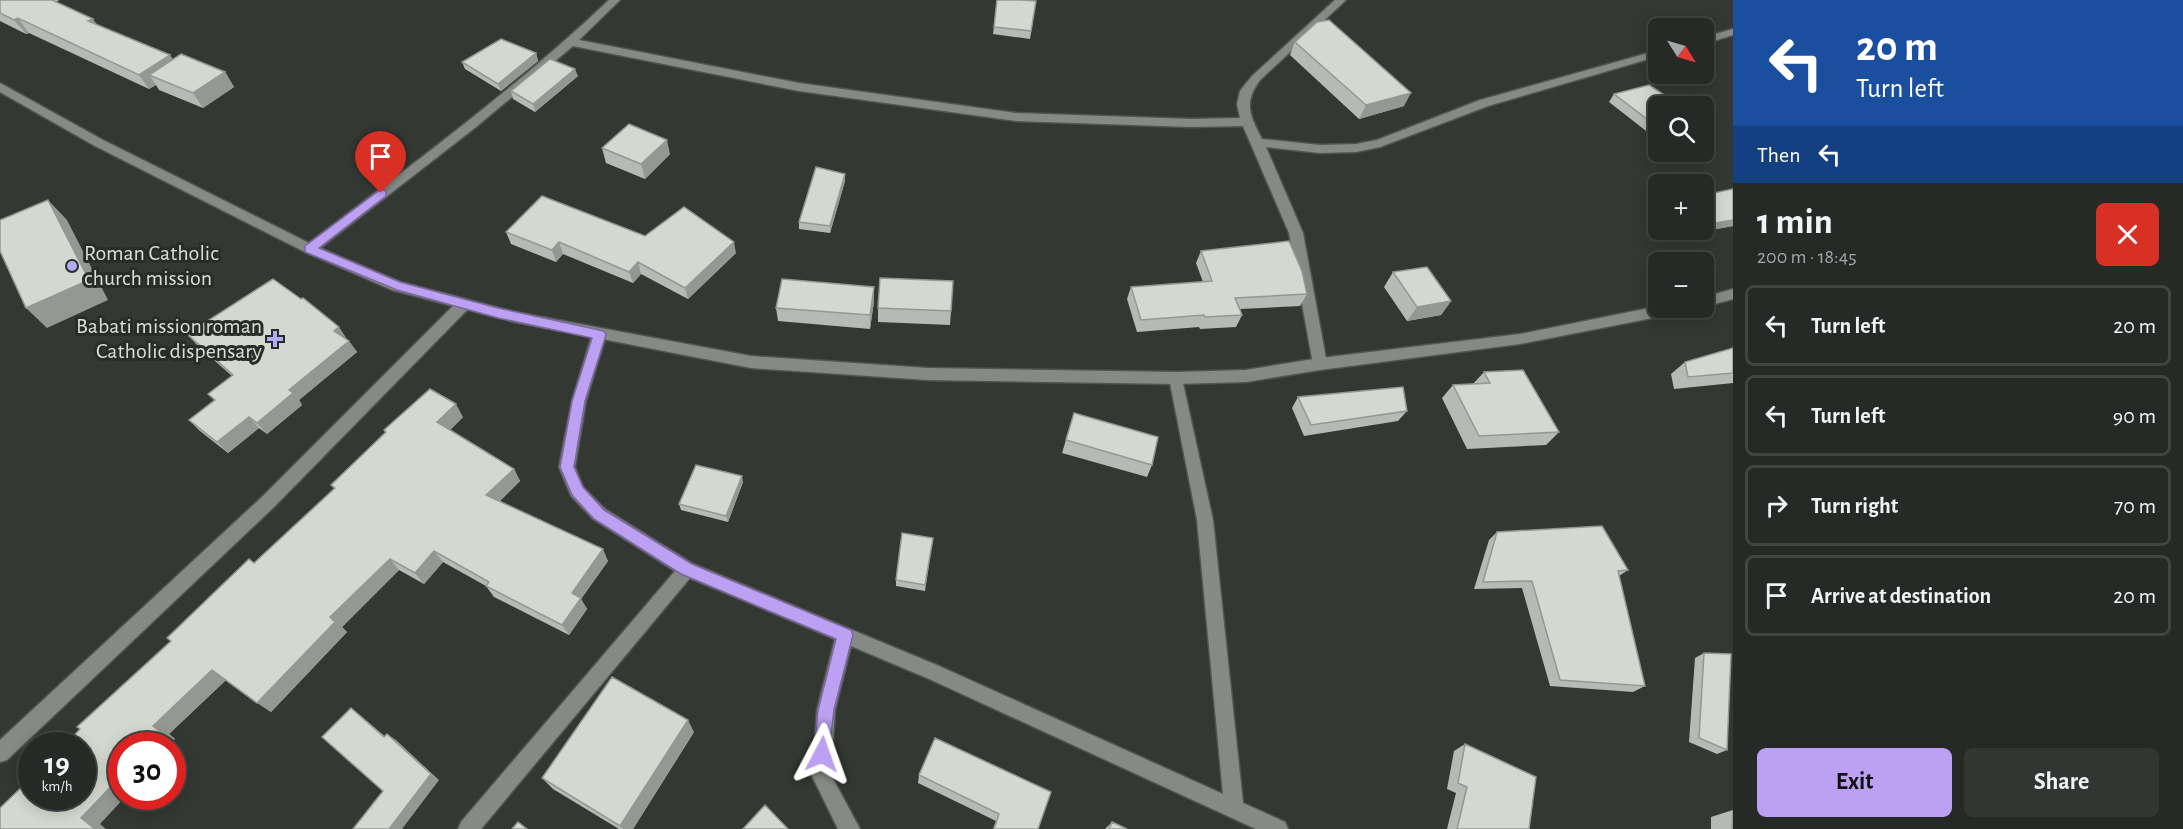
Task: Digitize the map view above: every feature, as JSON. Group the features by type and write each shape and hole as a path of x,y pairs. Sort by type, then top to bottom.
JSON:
{"street":[{"path":"310,249 471,124 571,42 615,0"},
{"path":"1320,364 1296,233 1258,142 1247,122 1243,104 1246,91 1256,78 1341,0"},
{"path":"1714,38 1733,32"},
{"path":"571,42 799,87 1016,117 1191,123 1247,122"},
{"path":"1258,142 1320,149 1356,148 1380,143 1484,103 1648,56"},
{"path":"0,87 99,143 310,249 397,286 599,335 751,362 928,374 1176,378 1246,376 1320,364 1520,339 1648,314"},
{"path":"1714,299 1733,294"},
{"path":"0,753 268,502 464,304"},
{"path":"599,335 579,401 567,467 577,491 599,514 687,569 845,635 1278,829"},
{"path":"1176,378 1205,520 1233,807"},
{"path":"468,829 687,569"},
{"path":"845,635 826,710 821,776 850,829"}],"building":[{"path":"0,0 52,0 93,19 88,21 170,55 139,75 18,18 14,20 0,13"},
{"path":"997,0 1036,1 1031,31 994,27"},
{"path":"1329,20 1411,93 1366,105 1295,42 1317,22"},
{"path":"501,39 536,53 498,84 462,62"},
{"path":"181,54 225,72 193,93 149,75"},
{"path":"550,59 575,69 533,104 511,91"},
{"path":"1649,85 1666,96 1648,96 1648,120 1614,94"},
{"path":"629,124 667,140 641,164 602,148"},
{"path":"816,167 845,174 830,226 799,222"},
{"path":"1733,189 1733,220 1714,223 1714,193"},
{"path":"542,196 645,236 684,207 734,242 685,288 638,262 629,272 559,242 552,250 506,232"},
{"path":"48,200 89,280 26,308 0,251 0,220"},
{"path":"1289,241 1302,271 1307,294 1235,298 1242,315 1205,317 1204,315 1141,320 1131,287 1212,281 1201,251"},
{"path":"1427,267 1451,301 1417,307 1393,272"},
{"path":"880,278 953,281 951,311 878,308"},
{"path":"273,279 301,299 303,298 339,327 334,331 349,341 289,390 293,393 257,423 249,417 217,442 189,420 215,400 208,394 233,375 187,334"},
{"path":"782,279 874,287 870,315 776,308"},
{"path":"1733,348 1733,373 1688,377 1685,362"},
{"path":"1523,370 1559,432 1479,436 1453,385 1490,383 1484,372"},
{"path":"1403,387 1407,411 1311,425 1298,397"},
{"path":"430,389 456,404 437,422 514,469 486,495 603,549 572,593 581,598 562,625 486,586 489,582 434,551 415,573 390,559 330,617 335,622 257,703 212,670 153,726 158,732 108,732 108,790 96,802 96,732 77,732 80,729 77,727 171,641 167,638 249,559 254,563 335,488 331,485 386,432 384,430"},
{"path":"1074,413 1158,437 1152,465 1066,440"},
{"path":"696,465 742,476 726,516 679,504"},
{"path":"1602,526 1628,570 1618,571 1645,686 1560,680 1532,581 1483,582 1497,532"},
{"path":"902,533 933,538 925,585 896,580"},
{"path":"1704,653 1731,654 1727,750 1699,738"},
{"path":"612,677 688,720 620,826 542,778"},
{"path":"351,708 384,737 387,734 431,774 389,829 353,829 383,791 322,737"},
{"path":"935,738 1051,792 1038,829 994,829 999,814 919,775"},
{"path":"1465,744 1536,777 1529,829 1457,829 1467,787 1458,783"},
{"path":"18,791 18,810 89,810 81,818 95,829 0,829 0,808"},
{"path":"765,805 788,829 743,829"},
{"path":"518,822 527,829 512,829"},
{"path":"1112,822 1127,829 1109,829"}],"place":[{"name":"Roman Catholic church mission","path":"72,266"},
{"name":"Babati mission roman Catholic dispensary","path":"275,339"}],"route":[{"path":"381,193 310,249 397,286 498,313 599,335 579,401 567,467 577,491 599,514 646,546 687,569 845,635 826,710 822,754"}]}
